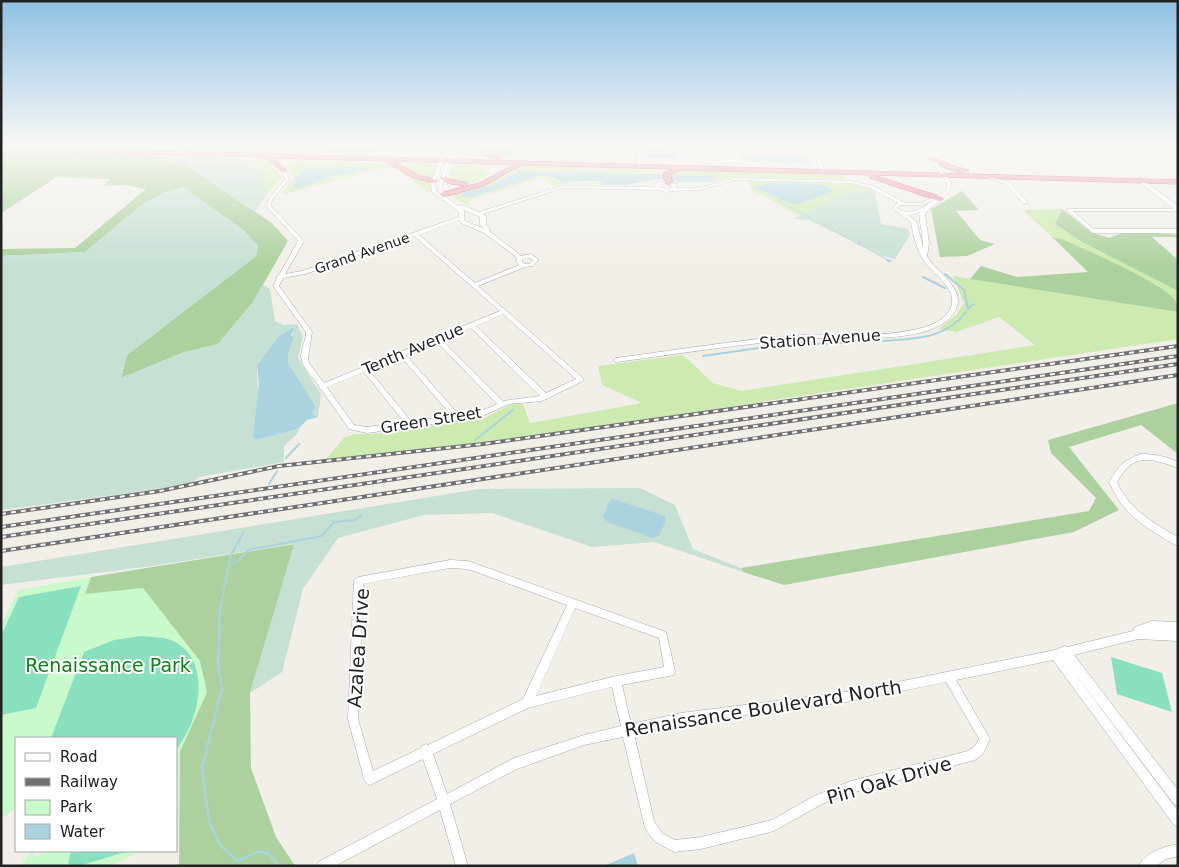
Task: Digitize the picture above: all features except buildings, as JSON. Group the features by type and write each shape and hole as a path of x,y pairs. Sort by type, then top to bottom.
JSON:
{"highway":[{"path":"444,195 454,190 473,185"},
{"path":"894,185 933,201"}],"street":[{"path":"282,185 269,204 301,241 280,277 276,288 309,332 310,337 304,356 322,387"},
{"path":"434,185 435,193 461,210 464,221 490,235 517,255 519,263 524,265"},
{"path":"441,185 440,188 444,195 483,216 486,228 536,261 474,286"},
{"path":"464,221 478,213 500,208 562,186 633,188 647,185"},
{"path":"687,185 703,188 711,185"},
{"path":"868,185 915,208 924,231"},
{"path":"901,213 915,212 947,192 950,185"},
{"path":"1010,185 1026,203"},
{"path":"1147,185 1178,209"},
{"path":"880,192 896,205 921,204 933,201"},
{"path":"924,256 922,214 933,201"},
{"name":"Station Avenue","path":"616,360 804,337 901,334 928,328 950,314 955,303 952,290 929,266 916,241 913,221 895,209 896,205"},
{"path":"464,221 484,220 500,208"},
{"path":"1178,209 1068,210 1093,231 1178,231"},
{"name":"Grand Avenue","path":"280,277 299,274 464,221"},
{"path":"416,235 504,312"},
{"path":"519,259 527,256"},
{"name":"Tenth Avenue","path":"322,387 504,312"},
{"name":"Green Street","path":"322,387 352,427 364,430 481,414 510,401 532,401 581,379 504,312"},
{"path":"471,325 545,396"},
{"path":"438,339 502,404"},
{"path":"402,354 458,418"},
{"path":"365,369 409,424"},
{"path":"1178,465 1164,459 1149,456 1138,458 1118,471 1114,482 1118,496 1140,518 1178,542"},
{"name":"Azalea Drive","path":"450,564 468,565 573,602 663,636 670,671 616,681 527,703 426,750 370,779 353,719 359,581 450,564"},
{"path":"527,703 573,602"},
{"name":"Renaissance Boulevard North","path":"1138,634 1138,630 1152,625 1178,628"},
{"name":"Renaissance Boulevard North","path":"322,866 444,803 514,764 584,740 628,728 681,718 853,696 1060,653 1138,634 1178,636"},
{"path":"1060,653 1178,800"},
{"path":"1060,653 1178,821"},
{"name":"Pin Oak Drive","path":"628,728 649,824 658,837 674,846 701,843 774,825 818,800 851,788 971,756 979,750 985,739 949,677"},
{"path":"616,681 628,728"},
{"path":"426,750 462,866"},
{"path":"1145,866 1163,853 1178,850"}],"green space":[{"path":"1,185 44,185 1,213"},
{"path":"127,185 216,185 272,223 288,241 253,302 218,344 182,353 121,378 127,355 256,256 258,246 243,230 183,187 143,204 85,252 1,256 1,249 75,248 146,189"},
{"path":"216,185 266,185 267,195 255,211"},
{"path":"266,185 274,185 267,195"},
{"path":"288,185 317,185 285,194 282,192"},
{"path":"419,185 430,185 431,195"},
{"path":"480,185 492,185 468,191 469,198 509,185 515,185 471,199 468,203 472,207 453,197 454,194"},
{"path":"750,185 858,185 873,190 875,193 853,190 800,216 752,190"},
{"path":"183,187 243,230 258,246 256,256 127,355 121,378 182,353 218,344 253,302 263,285 270,289 275,321 283,325 297,324 303,336 298,358 321,394 318,417 312,414 288,366 287,356 293,332 292,328 279,336 257,365 259,439 300,427 298,433 284,446 284,462 199,477 189,485 1,510 1,256 85,252 143,204 165,192"},
{"path":"853,190 875,193 881,224 908,229 910,235 895,259 883,256 809,220 793,219"},
{"path":"962,191 979,210 956,211 980,240 995,244 967,256 940,257 931,209"},
{"path":"1062,209 1055,224 1082,242 1176,290 1178,302 1155,284 1062,239 1052,237 1023,210"},
{"path":"1062,209 1091,232 1109,238 1127,231 1178,235 1178,237 1152,237 1178,260 1178,291 1082,242 1055,224"},
{"path":"1052,237 1062,239 1105,259 1157,286 1176,301 1178,312 970,279 981,266 1017,277 1088,272"},
{"path":"953,276 1178,312 1178,339 568,431 326,459 344,438 354,434 374,434 486,417 512,404 523,404 530,423 642,403 602,385 598,366 683,355 713,383 741,391 1035,345 999,317 957,332 938,329 956,315 964,303"},
{"path":"1178,403 1178,454 1141,425 1069,447 1119,510 1074,532 784,585 743,572 741,568 1089,511 1096,498 1051,453 1048,440"},
{"path":"640,488 675,505 693,549 741,568 743,572 654,542 592,547 492,513 424,515 338,538 303,589 282,672 250,693 294,544 145,567 1,585 1,567 479,489"},
{"path":"295,544 250,693 251,768 276,837 295,866 179,866 180,751 207,692 85,594 91,577"},
{"name":"Renaissance Park","path":"91,577 85,594 143,588 200,661 207,692 180,751 178,844 178,737 15,737 15,809 1,819 1,627 18,590"},
{"path":"81,586 36,708 1,715 1,636 19,597"},
{"path":"141,636 164,638 186,650 192,659 197,670 198,694 190,726 178,747 178,737 51,737 84,652 114,640"},
{"path":"1111,657 1162,673 1172,712 1117,694"},
{"path":"32,852 37,857 42,852 139,852 110,866 22,866 23,861"},
{"path":"71,852 125,852 79,866 70,866 68,863"}],"water":[{"path":"294,185 307,185 298,188 293,188"},
{"path":"509,185 469,198 462,196 464,192"},
{"path":"759,185 820,185 834,191 798,204 789,203 756,188"},
{"path":"294,328 291,335 294,338 288,353 288,363 315,406 312,414 318,417 307,420 300,427 293,430 259,439 253,438 259,383 257,365 279,336"},
{"path":"613,499 665,516 666,519 660,535 652,538 605,521 603,517 610,500"},
{"path":"634,853 638,866 604,866"}],"waterway":[{"path":"778,200 859,244"},
{"path":"859,244 890,261 887,260"},
{"path":"945,274 964,290 968,309 973,304"},
{"path":"923,277 945,288"},
{"path":"883,341 918,338 939,333 949,328 966,312"},
{"path":"799,342 815,344 867,342"},
{"path":"703,356 773,346"},
{"path":"475,440 513,410"},
{"path":"286,458 299,444"},
{"path":"269,484 277,471"},
{"path":"229,566 239,560 248,550 322,536 334,522 354,520 362,515"},
{"path":"220,609 231,555 243,533"},
{"path":"220,608 218,667 222,688 202,768 209,821 220,845 238,861 260,851 268,854 278,864"}],"railway":[{"path":"1,514 160,491 279,466 483,444 1178,346"},
{"path":"1,527 1178,356"},
{"path":"1,537 1178,364"},
{"path":"1,551 1178,375"}]}
